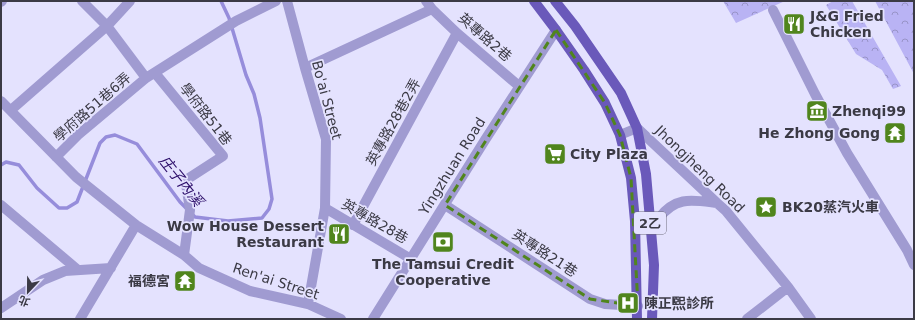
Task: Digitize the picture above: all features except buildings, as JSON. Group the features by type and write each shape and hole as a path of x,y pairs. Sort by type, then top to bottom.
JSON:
{"main road":[{"name":"2乙","path":"534,1 556,30 605,103 620,135 631,178 635,221 638,306 637,319"},
{"name":"2乙","path":"556,1 621,93 637,128 646,174 654,265 652,319"}],"street":[{"name":"學府路51巷","path":"82,1 107,26 223,156 189,178 186,184 190,210 184,255"},
{"path":"11,110 107,26 130,1"},
{"name":"學府路51巷6弄","path":"56,157 78,135 151,75 236,21 276,1"},
{"name":"Bo'ai Street","path":"286,1 326,139 325,208 308,304"},
{"name":"英專路2巷","path":"305,68 429,5 457,33 519,86"},
{"path":"774,10 815,94 847,154 907,250 914,265"},
{"name":"Yingzhuan Road","path":"374,319 519,86 556,30"},
{"name":"英專路28巷2弄","path":"353,225 457,33"},
{"name":"Ren'ai Street","path":"1,101 76,177 136,225 184,255 198,268 250,290 308,304 341,319"},
{"path":"620,135 637,128"},
{"name":"Jhongjheng Road","path":"637,128 726,211 788,287 811,319"},
{"path":"650,219 659,218 665,210 674,204 685,200 717,202"},
{"name":"英專路21巷","path":"445,204 590,299 605,304 638,306"},
{"path":"1,205 78,270"},
{"name":"英專路28巷","path":"325,208 411,259"},
{"path":"80,319 136,225"},
{"path":"1,308 43,280 65,271 111,268"},
{"path":"747,319 788,287"}],"highlighted area":[{"path":"556,30 605,103 620,135 631,178 638,306 590,299 445,205"}],"green space":[{"path":"723,1 785,1 736,23"},
{"path":"833,1 852,1 901,86 893,89 882,70 856,54 826,5"},
{"path":"875,1 914,1 914,74"}],"waterway":[{"name":"庄子內溪","path":"191,213 195,217 228,221 262,218 269,209 272,199 260,118 254,94 246,75 229,18 221,1"},
{"name":"庄子內溪","path":"1,165 6,162 19,165 37,188 59,208 67,208 77,202 100,143 106,137 115,135 137,144 180,202 187,209"}],"place":[{"name":"J&G Fried Chicken","path":"794,24"},
{"name":"Zhenqi99","path":"817,111"},
{"name":"He Zhong Gong","path":"895,133"},
{"name":"City Plaza","path":"555,154"},
{"name":"BK20蒸汽火車","path":"766,207"},
{"name":"Wow House Dessert Restaurant","path":"339,234"},
{"name":"The Tamsui Credit Cooperative","path":"443,242"},
{"name":"福德宮","path":"185,281"},
{"name":"陳正煕診所","path":"628,303"}]}
